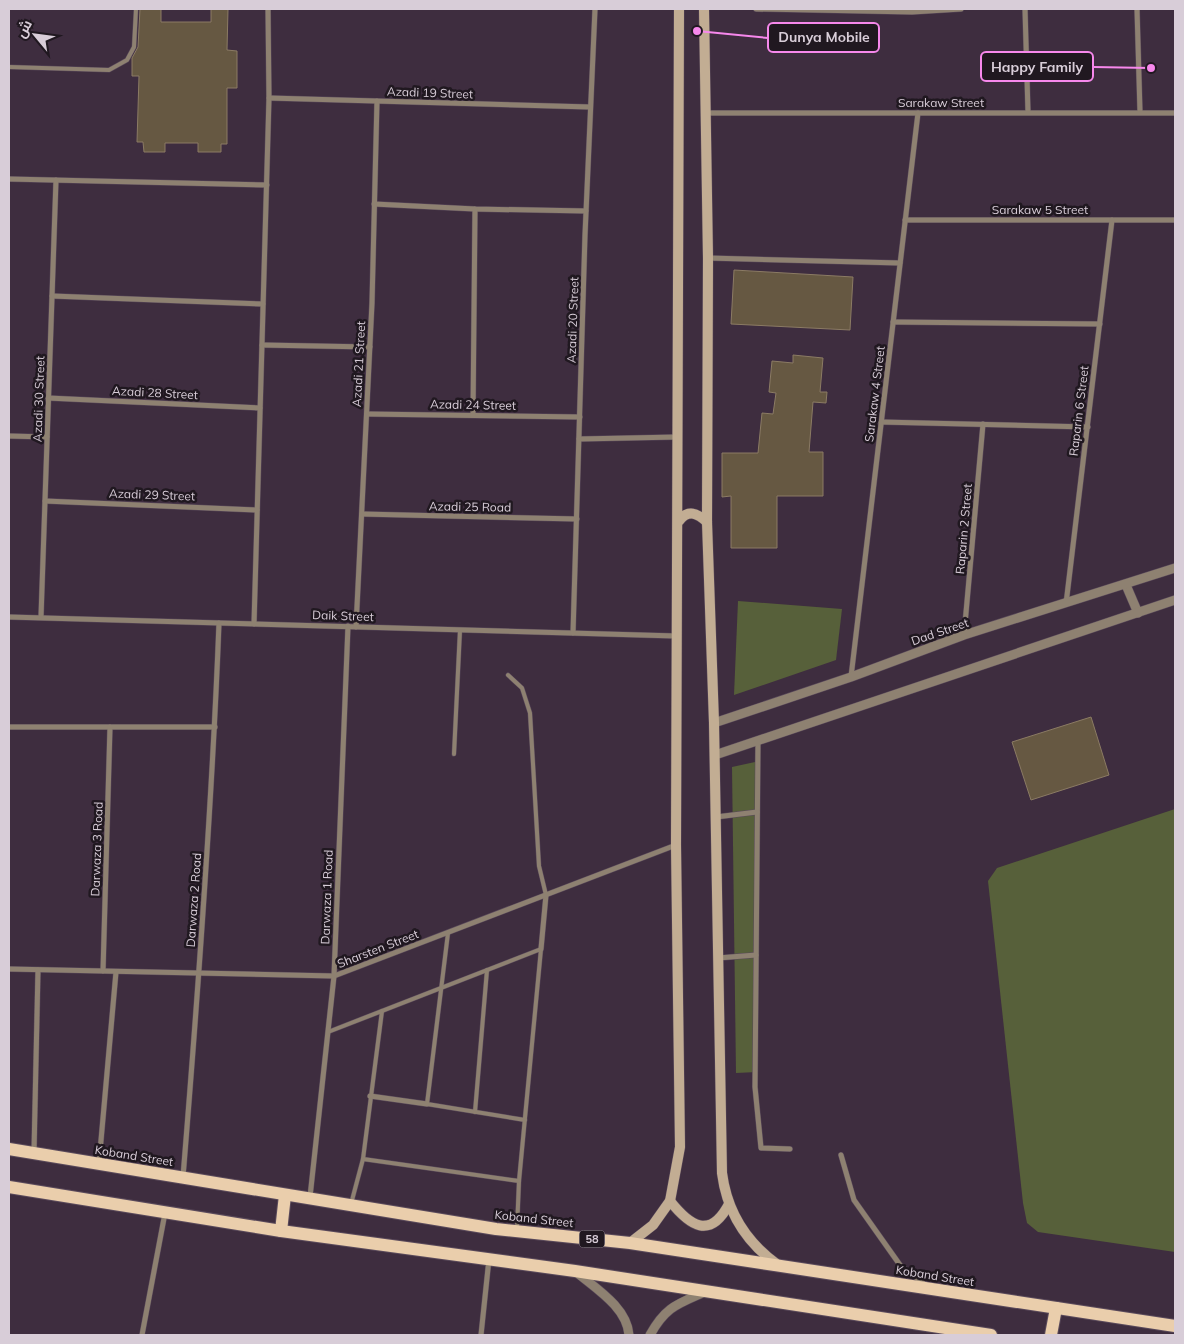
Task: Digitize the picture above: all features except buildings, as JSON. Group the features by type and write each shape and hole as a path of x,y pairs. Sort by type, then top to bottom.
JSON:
{"main road":[{"path":"630,1243 653,1226 670,1201 675,1183 680,1147 676,845 676,636 679,521 677,437 679,9"},
{"path":"704,9 708,258 707,522 715,755 722,1173 729,1204 750,1239 781,1267"},
{"path":"679,521 683,516 692,513 698,514 707,522"},
{"name":"Koband Street","path":"9,1150 351,1206 517,1231 630,1243 1175,1326"},
{"path":"9,1187 281,1231 575,1271 991,1335"},
{"path":"281,1231 285,1195"},
{"path":"670,1201 691,1223 705,1226 718,1220 729,1204"},
{"path":"1051,1335 1056,1308"}],"street":[{"path":"254,624 269,98 268,9"},
{"name":"Azadi 20 Street","path":"573,633 594,9"},
{"path":"756,9 961,9"},
{"path":"1025,9 1028,112"},
{"path":"1137,9 1140,112"},
{"name":"Azadi 19 Street","path":"269,98 590,107"},
{"name":"Azadi 21 Street","path":"356,627 370,347 377,101"},
{"name":"Sarakaw Street","path":"706,113 1175,113"},
{"name":"Sarakaw 4 Street","path":"851,677 918,113"},
{"path":"9,179 267,185"},
{"name":"Azadi 30 Street","path":"42,618 56,180"},
{"path":"374,204 476,209 586,211"},
{"path":"473,415 476,209"},
{"name":"Sarakaw 5 Street","path":"905,220 1175,220"},
{"name":"Raparin 6 Street","path":"1066,605 1112,220"},
{"path":"708,258 900,263"},
{"path":"52,296 263,304"},
{"path":"893,322 1100,324"},
{"path":"262,345 370,347"},
{"name":"Azadi 28 Street","path":"48,398 260,408"},
{"name":"Azadi 24 Street","path":"367,414 580,417"},
{"path":"881,422 1088,427"},
{"name":"Raparin 2 Street","path":"964,636 982,424"},
{"path":"9,436 47,437"},
{"path":"579,440 677,437"},
{"name":"Azadi 29 Street","path":"45,501 258,510"},
{"name":"Azadi 25 Road","path":"362,514 577,519"},
{"name":"Dad Street","path":"714,723 851,677 964,636 1126,585 1175,566"},
{"path":"1126,585 1138,613"},
{"path":"715,755 1175,600"},
{"name":"Daik Street","path":"9,616 676,636"},
{"name":"Darwaza 2 Road","path":"183,1178 200,974 215,728 219,623"},
{"name":"Darwaza 1 Road","path":"310,1198 334,976 348,626"},
{"path":"9,727 215,728"},
{"name":"Darwaza 3 Road","path":"103,972 110,727"},
{"path":"758,740 755,1087 761,1148 790,1148"},
{"path":"716,817 758,812"},
{"name":"Sharsten Street","path":"9,970 334,976 676,845"},
{"path":"541,949 546,895"},
{"path":"718,958 756,955"},
{"path":"34,1153 38,970"},
{"path":"99,1164 116,972"},
{"path":"370,1096 427,1104"},
{"path":"841,1155 854,1200 874,1231 900,1265 931,1290"},
{"path":"142,1335 165,1212"},
{"path":"481,1335 489,1259"},
{"path":"575,1271 615,1304 628,1327 629,1335"},
{"path":"650,1335 663,1314 669,1309 708,1291"}],"lane":[{"path":"9,67 110,70 127,60 134,47 136,9"},
{"path":"454,754 460,630"},
{"path":"508,676 522,688 530,713 539,866 546,895"},
{"path":"448,933 427,1104 525,1120"},
{"path":"328,1032 541,949 519,1181 517,1231"},
{"path":"475,1112 487,970"},
{"path":"351,1206 364,1160 370,1096 382,1011"},
{"path":"364,1160 519,1181"}],"green space":[{"path":"738,601 842,609 836,660 734,695"},
{"path":"755,762 757,1072 736,1073 732,767"},
{"path":"1175,809 1175,1252 1038,1232 1027,1223 1023,1203 988,881 997,868"}],"place":[{"name":"Dunya Mobile","path":"697,31"},
{"name":"Happy Family","path":"1151,68"}]}
